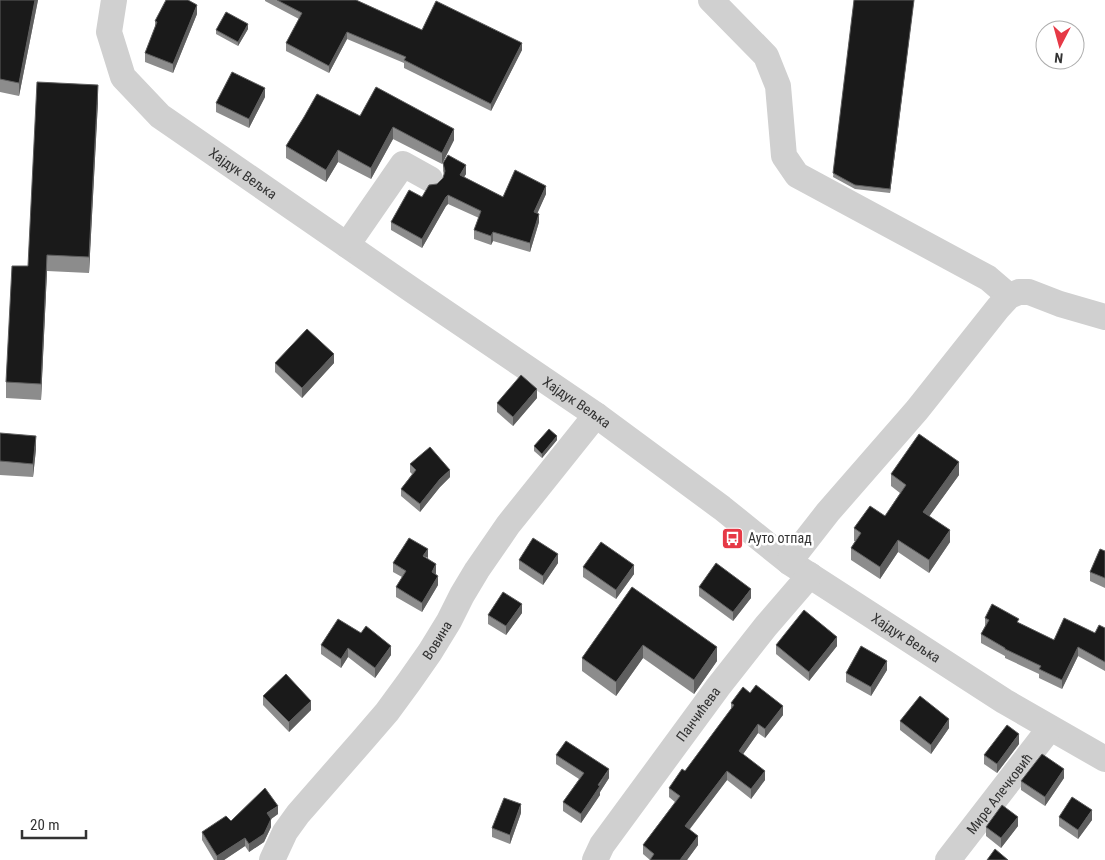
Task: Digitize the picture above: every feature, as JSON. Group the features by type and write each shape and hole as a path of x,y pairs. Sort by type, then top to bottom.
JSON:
{"street":[{"name":"Хајдук Вељка","path":"114,0 109,32 124,77 160,116 596,415 722,508 799,568 1004,700 1105,759"},
{"path":"711,0 766,56 778,86 784,156 797,175 988,278 1010,296 1019,292 1029,292 1060,304 1105,317"},
{"path":"347,245 403,164 430,179"},
{"name":"Панчићева","path":"595,860 602,845 718,687 766,626 828,512 917,410 998,308 1010,296"},
{"name":"Вовина","path":"272,860 285,832 298,814 362,741 409,682 450,621 477,570 502,532 596,415"},
{"name":"Мире Алечковић","path":"948,860 1050,728"}],"building":[{"path":"0,0 35,0 19,83 0,79"},
{"path":"166,0 188,0 197,5 173,64 145,53 157,22 155,21"},
{"path":"277,0 356,0 422,30 436,1 522,43 491,104 404,60 406,57 347,32 329,66 286,43 302,13"},
{"path":"854,0 914,0 890,189 855,185 833,173"},
{"path":"226,12 248,24 238,42 216,30"},
{"path":"232,72 265,88 249,119 216,103"},
{"path":"37,82 98,85 89,257 47,255 41,384 6,382 12,266 28,266"},
{"path":"376,87 454,129 442,153 393,127 371,168 338,150 326,170 286,146 317,94 360,116"},
{"path":"448,155 466,165 460,175 503,197 515,170 546,186 534,212 539,214 530,243 493,232 491,236 474,230 481,211 448,195 422,239 391,222 409,190 422,197 429,185 437,184 443,178 445,171 443,163"},
{"path":"307,329 334,354 302,388 275,363"},
{"path":"521,375 537,389 513,417 497,403"},
{"path":"549,429 557,436 542,454 534,446"},
{"path":"0,433 36,436 33,464 0,461"},
{"path":"919,434 959,462 923,512 950,530 929,560 898,540 880,567 851,548 861,533 854,528 870,506 885,516 906,485 891,474"},
{"path":"430,447 450,470 440,479 420,504 401,489 416,470 410,464"},
{"path":"409,538 428,549 423,556 436,564 432,572 438,576 422,603 396,587 406,571 393,563"},
{"path":"533,538 558,554 543,576 519,560"},
{"path":"601,542 634,565 616,590 583,567"},
{"path":"1100,549 1105,551 1105,578 1090,572"},
{"path":"716,563 751,589 733,612 699,587"},
{"path":"632,587 717,647 694,680 643,645 616,682 582,658"},
{"path":"503,592 522,604 506,626 488,615"},
{"path":"992,604 1019,619 1017,622 1054,640 1064,618 1095,633 1099,625 1105,628 1105,662 1078,647 1062,680 1039,669 1041,666 1005,649 981,634 989,620 985,618"},
{"path":"804,610 837,637 809,672 776,645"},
{"path":"338,619 361,633 366,626 391,646 375,668 348,648 341,659 321,645"},
{"path":"861,646 887,661 871,687 846,673"},
{"path":"286,674 311,701 289,722 263,696"},
{"path":"756,685 783,706 765,729 758,724 739,751 765,771 751,789 727,771 685,826 698,836 680,860 650,860 654,854 643,845 680,796 669,788 682,769 685,771 734,705 731,703 743,687 750,693"},
{"path":"920,696 949,719 931,745 900,721"},
{"path":"1007,725 1019,734 997,764 984,755"},
{"path":"566,741 609,769 581,814 563,802 584,773 556,755"},
{"path":"1042,754 1064,769 1045,797 1021,781"},
{"path":"265,788 278,806 267,813 271,819 264,834 249,844 245,838 217,856 202,832 226,816 231,821"},
{"path":"1072,797 1092,810 1078,830 1059,817"},
{"path":"504,798 521,804 510,835 492,828"},
{"path":"1002,805 1018,817 1001,838 986,827"},
{"path":"995,849 1008,860 987,860"}],"place":[{"name":"Ауто отпад","path":"732,538"}]}
